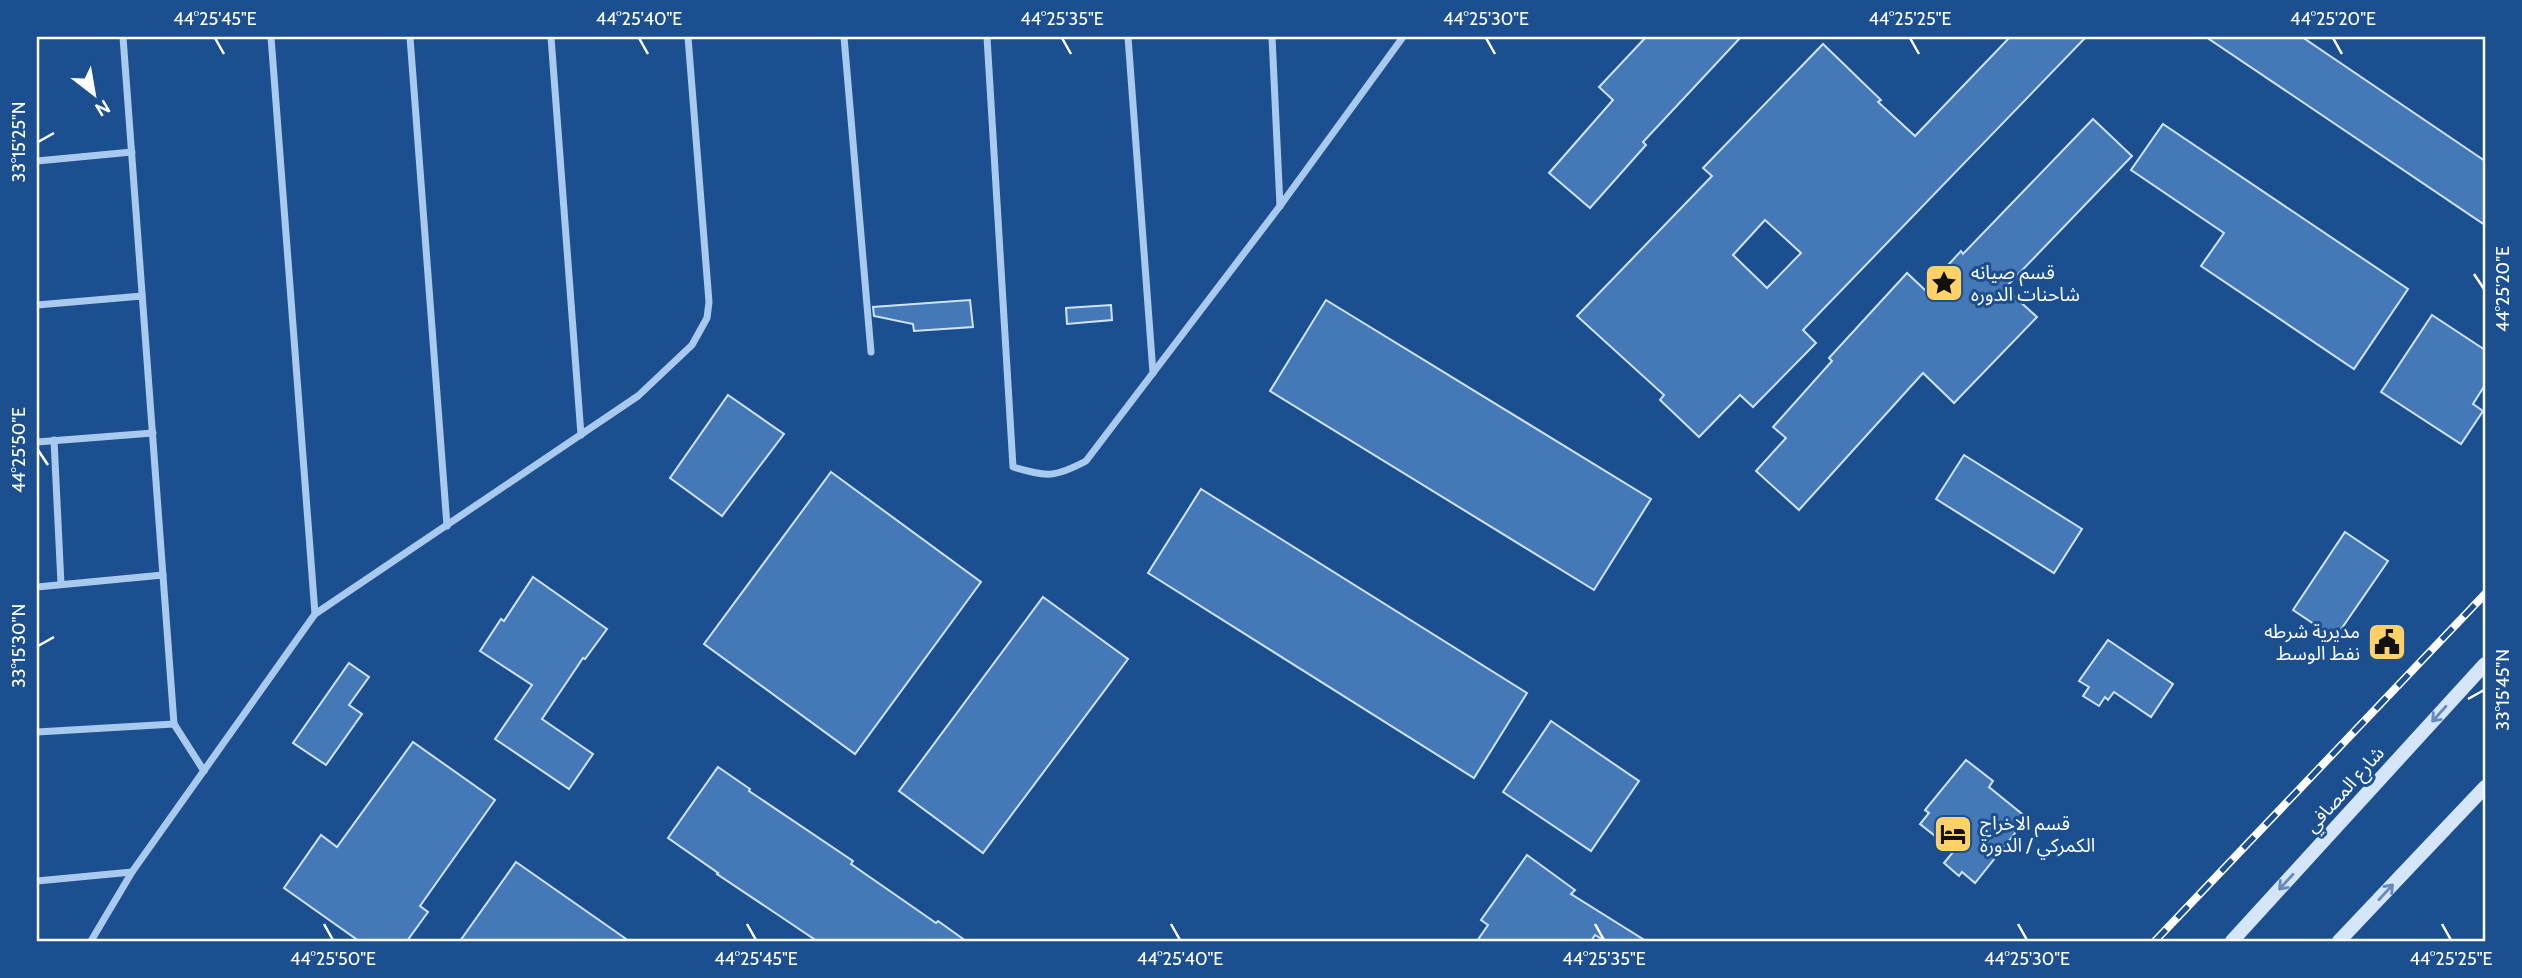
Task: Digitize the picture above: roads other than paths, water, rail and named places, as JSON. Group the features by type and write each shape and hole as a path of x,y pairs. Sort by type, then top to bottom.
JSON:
{"main road":[{"name":"شارع المصافي","path":"2232,941 2485,664"},
{"path":"2339,941 2485,787"}],"street":[{"path":"123,37 174,724 204,771"},
{"path":"271,37 315,614"},
{"path":"410,37 447,526"},
{"path":"551,37 581,435"},
{"path":"91,941 132,872 315,614 638,396 692,345 707,318 709,302 688,37"},
{"path":"844,37 871,352"},
{"path":"987,37 1013,467 1043,476 1068,471 1086,461 1403,37"},
{"path":"1128,37 1153,373"},
{"path":"1272,37 1280,205"},
{"path":"37,162 132,152"},
{"path":"37,305 142,296"},
{"path":"37,442 153,433"},
{"path":"54,440 61,584"},
{"path":"37,587 163,575"},
{"path":"37,732 174,724"},
{"path":"37,881 132,872"}],"railway":[{"path":"2155,941 2485,594"}],"place":[{"name":"قسم صيانه شاحنات الدوره","path":"1944,283"},
{"name":"مديرية شرطه نفط الوسط","path":"2387,642"},
{"name":"قسم الاخراج الكمركي / الدورة","path":"1953,834"}]}
